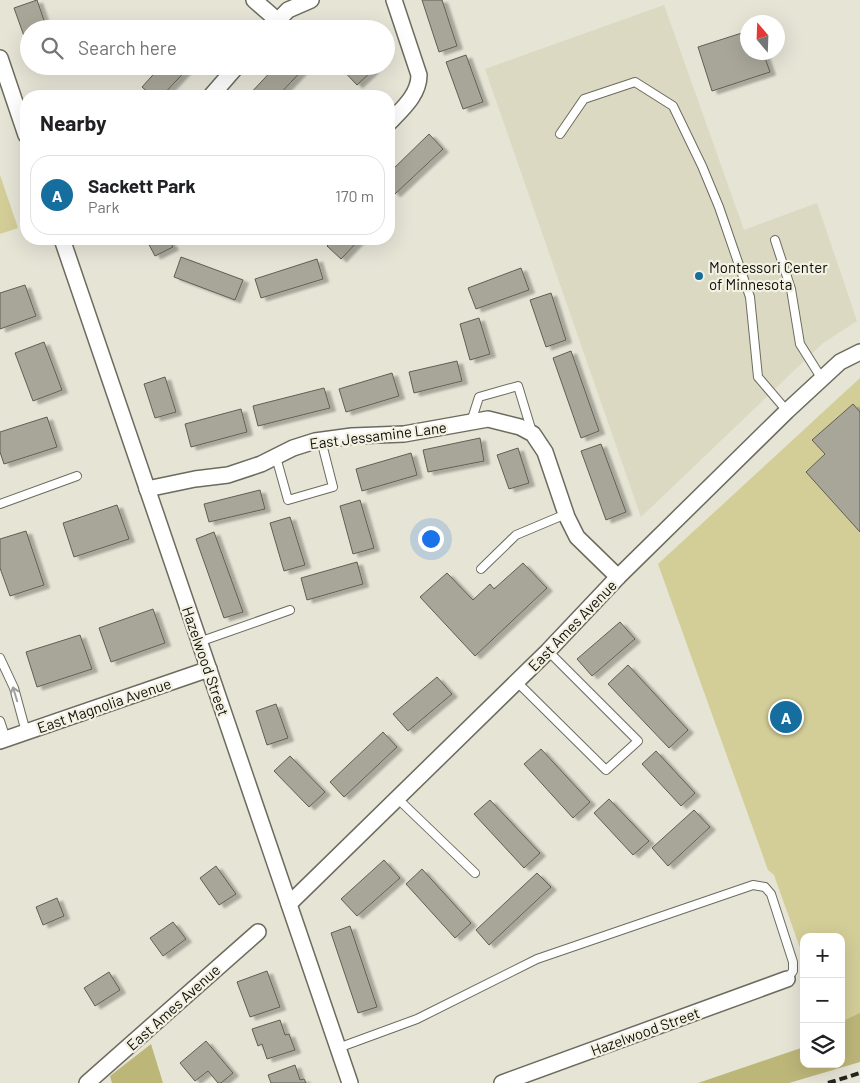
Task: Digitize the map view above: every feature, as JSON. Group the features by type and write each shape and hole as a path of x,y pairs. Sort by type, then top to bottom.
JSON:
{"street":[{"path":"254,0 271,20"},
{"path":"278,20 288,10 310,0"},
{"path":"394,0 419,75 419,84 415,92 395,116"},
{"path":"0,58 20,117"},
{"path":"216,90 229,75"},
{"name":"Hazelwood Street","path":"64,245 350,1083"},
{"name":"East Ames Avenue","path":"289,904 548,651 618,576 787,411 840,362 860,352"},
{"name":"East Jessamine Lane","path":"147,489 195,479 228,475 262,464 293,448 321,440 352,436 404,434 488,419 520,427 533,434"},
{"path":"533,434 545,452 566,514 577,537 618,576"},
{"name":"East Magnolia Avenue","path":"3,740 209,670"},
{"name":"East Ames Avenue","path":"88,1083 258,932"},
{"name":"Hazelwood Street","path":"502,1083 787,979"}],"lane":[{"path":"560,134 584,99 636,82 674,106 720,207 750,297 758,377 787,411"},
{"path":"774,240 791,289 800,344 822,379"},
{"path":"471,422 479,397 518,386 533,434"},
{"path":"276,457 288,500 333,487 321,440"},
{"path":"0,504 77,476"},
{"path":"481,569 516,535 566,514"},
{"path":"199,642 290,610"},
{"path":"516,681 606,770 638,741 548,651"},
{"path":"0,658 14,688 26,732"},
{"path":"0,721 3,740"},
{"path":"397,798 475,873"},
{"path":"338,1048 417,1019 537,959 753,885 765,888 771,894 793,962 793,971 787,979"}],"shaded area":[{"name":"Montessori Center of Minnesota","path":"664,5 744,230 817,203 857,321 823,343 641,517 485,69"},
{"path":"0,175 18,228 0,234"},
{"path":"860,378 860,1039 845,1045 845,933 800,933 800,948 774,875 768,870 658,564"},
{"path":"860,1013 860,1062 845,1066 845,1023 845,1020"},
{"path":"151,1044 163,1083 112,1083 110,1076"},
{"path":"800,1048 800,1068 840,1068 789,1083 698,1083"}],"building":[{"path":"37,0 44,20 20,20 20,25 14,8"},
{"path":"422,0 442,0 457,46 439,52"},
{"path":"740,34 740,60 766,60 770,72 712,91 698,47"},
{"path":"466,55 483,102 463,109 446,62"},
{"path":"153,75 182,75 168,90 145,90 142,87"},
{"path":"268,75 298,75 284,90 254,90"},
{"path":"348,75 368,75 357,85"},
{"path":"429,134 443,149 395,194 395,167"},
{"path":"149,245 172,245 173,247 155,256"},
{"path":"328,245 354,245 341,259"},
{"path":"181,257 243,280 235,300 174,277"},
{"path":"317,259 323,279 261,298 255,279"},
{"path":"521,268 529,290 476,309 468,288"},
{"path":"25,285 36,316 0,329 0,293"},
{"path":"551,293 566,340 546,347 530,300"},
{"path":"479,318 490,354 470,360 460,324"},
{"path":"44,342 62,390 33,401 15,353"},
{"path":"571,351 599,431 581,438 553,358"},
{"path":"457,361 462,381 414,393 409,372"},
{"path":"392,373 399,396 346,412 339,389"},
{"path":"165,377 176,412 155,418 144,384"},
{"path":"324,388 330,408 258,426 253,406"},
{"path":"853,404 860,412 860,532 806,472 825,454 812,440"},
{"path":"241,409 247,432 191,447 185,424"},
{"path":"47,417 57,447 4,464 0,452 0,432"},
{"path":"480,438 484,461 428,472 423,450"},
{"path":"601,444 626,512 606,520 581,451"},
{"path":"518,448 529,483 509,489 497,455"},
{"path":"411,453 417,475 362,491 356,469"},
{"path":"260,490 265,509 209,522 204,504"},
{"path":"360,500 374,548 353,554 340,506"},
{"path":"117,505 129,539 74,557 63,523"},
{"path":"290,517 305,565 284,571 270,523"},
{"path":"26,531 44,585 10,596 0,568 0,539"},
{"path":"214,532 243,612 224,618 196,539"},
{"path":"357,562 363,584 307,600 301,578"},
{"path":"523,563 547,588 475,656 420,597 447,573 473,600 490,584 494,589"},
{"path":"153,609 165,643 111,662 99,628"},
{"path":"620,622 635,639 592,676 577,659"},
{"path":"80,635 92,669 37,687 26,652"},
{"path":"628,665 688,730 669,748 608,684"},
{"path":"437,677 452,694 408,731 393,714"},
{"path":"276,704 288,738 267,745 256,711"},
{"path":"383,732 397,747 344,797 330,782"},
{"path":"541,749 590,802 573,818 524,764"},
{"path":"656,751 695,793 681,806 642,764"},
{"path":"290,756 325,792 309,807 274,771"},
{"path":"609,799 649,841 633,855 594,813"},
{"path":"490,800 540,853 524,868 474,814"},
{"path":"694,810 710,827 668,866 652,848"},
{"path":"384,860 400,878 357,916 341,899"},
{"path":"216,866 236,894 219,905 200,878"},
{"path":"422,869 471,923 455,938 406,884"},
{"path":"537,873 551,887 489,945 476,930"},
{"path":"57,898 64,916 43,925 36,907"},
{"path":"173,922 186,939 163,956 150,938"},
{"path":"350,926 377,1007 358,1013 331,933"},
{"path":"267,971 280,1007 250,1017 237,982"},
{"path":"109,972 120,990 95,1006 84,988"},
{"path":"280,1020 285,1035 289,1034 295,1050 267,1059 262,1044 258,1046 252,1029"},
{"path":"206,1041 233,1073 221,1083 218,1083 208,1071 195,1081 180,1063"},
{"path":"295,1065 300,1080 304,1079 306,1083 271,1083 268,1075"}],"railway":[{"path":"828,1083 860,1073"}],"place":[{"name":"Montessori Center of Minnesota","path":"699,276"},
{"name":"Sackett Park","path":"786,717"}]}
